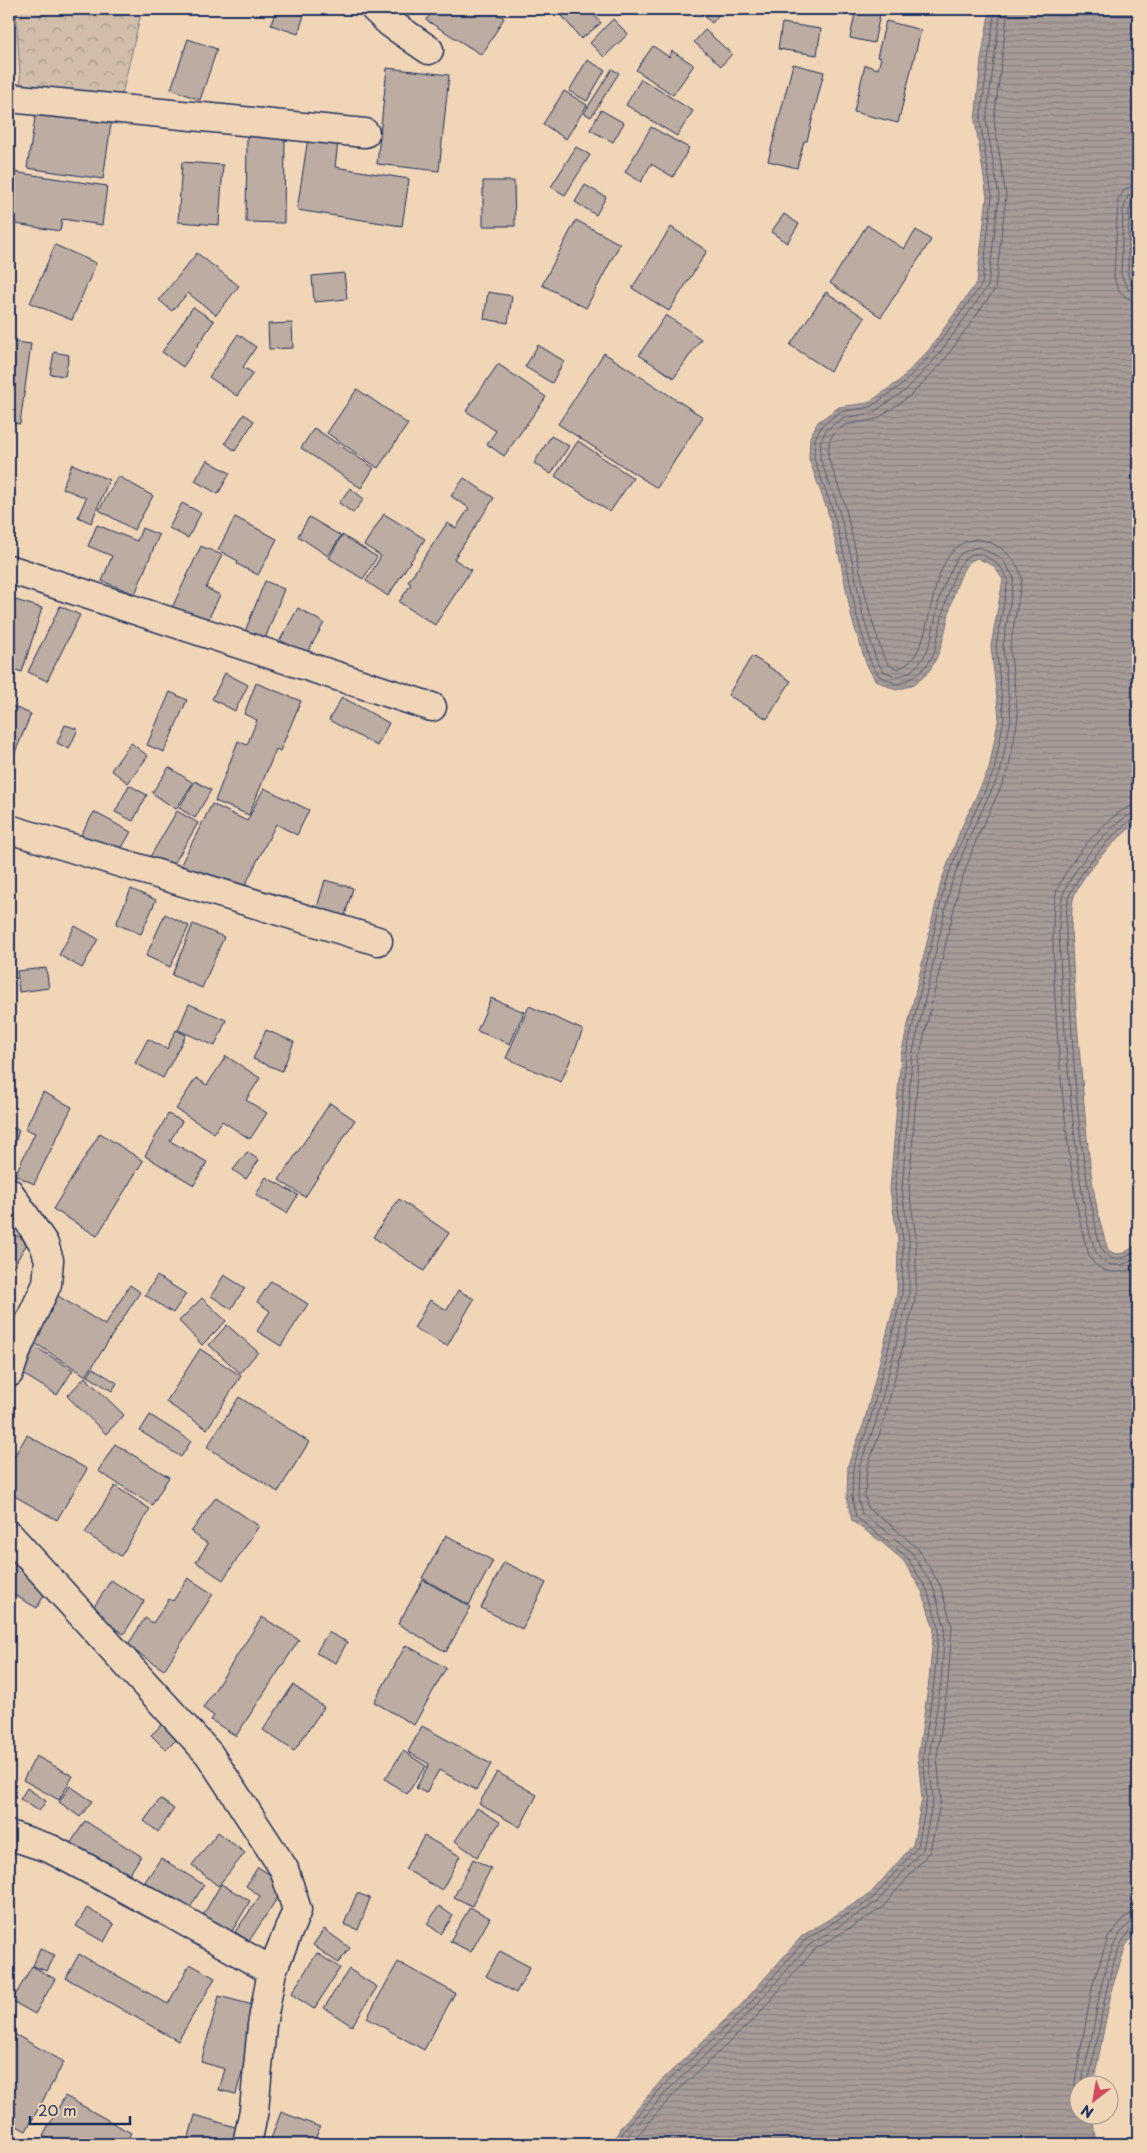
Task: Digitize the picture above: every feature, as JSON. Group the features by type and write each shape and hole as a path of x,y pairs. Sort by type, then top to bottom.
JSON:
{"street":[{"path":"375,9 390,23 429,50"},
{"path":"9,98 365,133"},
{"path":"9,569 432,707"},
{"path":"9,829 378,941"},
{"path":"9,1192 44,1244 49,1260 47,1284 19,1344 9,1373"},
{"path":"9,1535 209,1754 284,1869 298,1910 272,1971 262,2025 254,2110 247,2144"},
{"path":"9,1836 51,1850 174,1915 272,1971"}],"green space":[{"path":"16,9 142,9 121,98 21,93"}],"water":[{"path":"990,9 1138,9 1138,193 1134,212 1133,275 1138,285 1138,822 1110,846 1083,879 1073,900 1071,931 1077,1024 1090,1166 1097,1208 1108,1250 1115,1254 1124,1253 1138,1244 1138,1929 1126,1945 1112,1988 1095,2076 1070,2076 1070,2126 1093,2126 1096,2144 613,2144 620,2128 661,2081 742,2004 802,1936 870,1894 913,1845 922,1799 918,1756 929,1681 934,1629 922,1591 903,1560 852,1521 847,1498 848,1465 864,1423 897,1294 898,1239 890,1190 901,1055 941,882 960,831 989,769 999,717 991,646 1003,580 994,566 977,558 967,564 954,593 939,651 925,675 912,685 896,690 875,680 866,663 852,619 841,563 827,509 809,459 810,437 818,422 839,407 868,403 898,382 928,351 977,282 987,197 975,121 981,60"}],"building":[{"path":"276,9 306,9 298,34 271,25"},
{"path":"434,9 489,9 504,18 482,55 426,20"},
{"path":"564,9 589,9 601,23 581,39 559,12"},
{"path":"696,9 717,9 721,12 712,23"},
{"path":"856,9 881,9 874,43 850,38"},
{"path":"613,19 628,34 604,57 590,43"},
{"path":"886,21 921,30 898,123 854,112 865,65 878,69 881,58 877,57"},
{"path":"782,23 821,29 817,55 778,49"},
{"path":"705,30 732,54 721,66 694,42"},
{"path":"188,39 217,49 200,100 171,89"},
{"path":"653,46 669,57 672,51 694,65 673,95 636,70"},
{"path":"587,60 605,70 587,101 569,91"},
{"path":"793,64 824,72 807,141 804,141 797,168 768,161"},
{"path":"387,68 449,75 439,171 377,164"},
{"path":"612,69 619,73 591,117 584,113"},
{"path":"641,79 693,111 677,136 626,105"},
{"path":"564,91 587,105 566,139 543,124"},
{"path":"37,106 112,117 103,179 27,168"},
{"path":"601,110 624,123 613,142 590,130"},
{"path":"651,127 689,148 673,177 651,164 641,182 625,172"},
{"path":"247,136 285,137 284,223 246,222"},
{"path":"308,138 338,142 335,167 409,179 402,226 297,210"},
{"path":"576,147 590,155 565,195 551,187"},
{"path":"182,162 223,165 219,225 178,222"},
{"path":"13,172 107,186 102,225 62,219 60,231 9,223 9,202"},
{"path":"483,181 514,181 515,226 483,226"},
{"path":"585,185 606,197 596,215 575,202"},
{"path":"784,214 799,224 787,243 771,232"},
{"path":"576,220 620,244 586,308 542,285"},
{"path":"867,225 904,249 916,230 931,240 881,317 830,283"},
{"path":"671,227 707,251 669,311 632,288"},
{"path":"55,245 96,263 72,320 30,303"},
{"path":"197,253 239,286 216,315 188,293 172,311 159,300"},
{"path":"344,273 347,299 314,302 312,276"},
{"path":"488,292 512,296 508,323 484,319"},
{"path":"826,292 865,318 830,371 790,345"},
{"path":"193,307 214,321 183,367 162,352"},
{"path":"666,315 701,339 674,378 639,355"},
{"path":"292,323 293,348 269,349 268,324"},
{"path":"238,334 256,347 243,367 253,373 237,396 209,377"},
{"path":"9,341 31,344 20,424 9,422"},
{"path":"538,345 564,361 552,383 525,367"},
{"path":"54,352 69,355 65,376 50,374"},
{"path":"604,353 703,417 657,488 558,424"},
{"path":"498,364 546,397 504,456 487,444 496,431 466,411"},
{"path":"357,389 408,424 378,468 327,433"},
{"path":"244,414 254,421 235,451 225,443"},
{"path":"314,428 374,468 361,488 301,448"},
{"path":"551,436 569,446 551,474 534,463"},
{"path":"578,441 633,478 610,512 555,476"},
{"path":"207,460 230,473 218,494 195,481"},
{"path":"72,464 109,480 91,523 78,517 86,498 62,488"},
{"path":"118,476 153,496 134,530 99,510"},
{"path":"464,478 494,498 454,559 471,570 435,625 399,602 411,584 408,582 447,523 456,528 469,508 451,496"},
{"path":"350,488 364,499 353,513 339,503"},
{"path":"182,503 201,513 188,538 169,528"},
{"path":"384,514 425,539 388,596 366,581 381,556 364,545"},
{"path":"235,517 277,539 258,575 237,564 238,561 218,550"},
{"path":"309,517 341,536 328,556 298,536"},
{"path":"97,525 137,541 142,528 159,535 135,594 102,581 112,556 88,546"},
{"path":"342,535 377,557 363,579 329,558"},
{"path":"201,546 222,555 206,588 220,595 204,628 170,612"},
{"path":"265,581 284,589 262,647 242,639"},
{"path":"9,598 42,608 22,672 9,668"},
{"path":"60,606 80,615 47,681 28,672"},
{"path":"298,608 324,623 306,655 280,640"},
{"path":"752,656 791,681 767,719 728,695"},
{"path":"225,673 248,685 235,711 212,699"},
{"path":"256,683 301,701 280,751 276,749 249,815 215,801 238,741 247,745 257,720 244,714"},
{"path":"170,692 187,700 164,752 147,745"},
{"path":"342,697 389,723 377,746 329,720"},
{"path":"9,705 31,714 9,767"},
{"path":"65,725 78,729 69,749 57,743"},
{"path":"131,743 148,756 128,783 111,770"},
{"path":"169,767 193,783 176,809 152,793"},
{"path":"195,781 211,790 195,818 179,808"},
{"path":"129,785 147,795 133,821 115,812"},
{"path":"264,788 309,810 297,835 276,824 237,901 178,870 212,804 247,821"},
{"path":"177,811 198,823 168,874 147,862"},
{"path":"94,812 131,832 116,858 79,838"},
{"path":"325,880 353,888 339,936 311,928"},
{"path":"131,889 156,900 141,934 116,924"},
{"path":"165,914 189,926 170,967 146,956"},
{"path":"193,924 224,937 202,988 172,975"},
{"path":"75,926 98,939 82,968 59,955"},
{"path":"46,968 49,988 19,992 17,971"},
{"path":"491,998 524,1012 510,1044 477,1031"},
{"path":"189,1004 226,1020 215,1046 178,1030"},
{"path":"529,1006 583,1030 561,1082 506,1058"},
{"path":"176,1030 186,1035 163,1078 135,1063 148,1039 167,1049"},
{"path":"266,1030 294,1042 282,1071 253,1059"},
{"path":"226,1056 260,1078 246,1100 267,1113 250,1139 222,1121 214,1133 176,1109 196,1078 207,1085"},
{"path":"43,1092 72,1107 34,1184 15,1175 35,1133 25,1129"},
{"path":"330,1103 355,1120 305,1197 279,1180"},
{"path":"168,1114 182,1121 170,1141 207,1162 194,1185 145,1156"},
{"path":"9,1127 19,1130 9,1163"},
{"path":"100,1133 143,1161 97,1236 53,1209"},
{"path":"247,1152 259,1160 246,1179 233,1170"},
{"path":"266,1177 298,1195 287,1213 256,1195"},
{"path":"399,1199 449,1233 424,1271 373,1237"},
{"path":"9,1231 28,1242 13,1267 9,1265"},
{"path":"224,1275 245,1288 231,1309 211,1296"},
{"path":"157,1276 186,1294 173,1313 145,1295"},
{"path":"271,1281 308,1304 281,1346 257,1331 270,1311 257,1302"},
{"path":"130,1285 140,1292 86,1376 27,1338 55,1294 105,1325"},
{"path":"458,1290 474,1299 447,1346 414,1328 430,1300 447,1310"},
{"path":"202,1298 226,1321 202,1345 179,1321"},
{"path":"227,1325 258,1352 240,1373 209,1345"},
{"path":"26,1341 73,1370 57,1395 10,1366"},
{"path":"200,1349 241,1376 207,1429 166,1402"},
{"path":"93,1368 117,1383 112,1391 88,1376"},
{"path":"85,1377 124,1415 106,1434 67,1396"},
{"path":"239,1397 309,1442 278,1492 207,1447"},
{"path":"150,1415 191,1441 181,1457 140,1431"},
{"path":"27,1435 87,1469 57,1520 9,1493 9,1465"},
{"path":"115,1444 169,1477 152,1505 98,1471"},
{"path":"115,1486 150,1509 121,1556 85,1533"},
{"path":"216,1497 259,1526 223,1580 196,1562 208,1544 191,1532"},
{"path":"446,1535 493,1561 469,1605 422,1578"},
{"path":"9,1561 50,1584 37,1608 9,1592"},
{"path":"504,1562 546,1583 522,1629 481,1608"},
{"path":"188,1578 213,1594 164,1670 127,1646 145,1618 153,1623 169,1599 173,1601"},
{"path":"111,1580 144,1601 124,1634 90,1613"},
{"path":"423,1580 471,1607 446,1652 398,1624"},
{"path":"262,1617 299,1640 236,1736 211,1720 214,1716 203,1708"},
{"path":"328,1632 347,1642 336,1663 316,1653"},
{"path":"406,1645 446,1668 414,1725 374,1702"},
{"path":"293,1685 324,1707 294,1751 263,1730"},
{"path":"167,1720 182,1734 166,1750 151,1735"},
{"path":"422,1726 491,1764 476,1790 439,1770 426,1793 416,1788 429,1764 408,1752"},
{"path":"403,1751 426,1766 407,1794 385,1779"},
{"path":"36,1756 73,1776 59,1800 23,1780"},
{"path":"497,1772 537,1795 520,1827 479,1804"},
{"path":"70,1786 92,1801 80,1817 59,1802"},
{"path":"27,1788 46,1801 39,1811 20,1799"},
{"path":"160,1799 174,1809 158,1832 144,1821"},
{"path":"477,1808 500,1822 477,1857 455,1841"},
{"path":"85,1821 141,1856 126,1880 70,1844"},
{"path":"218,1832 245,1853 218,1886 192,1865"},
{"path":"424,1836 460,1856 442,1890 405,1869"},
{"path":"161,1858 204,1885 186,1914 142,1886"},
{"path":"473,1859 491,1868 472,1906 454,1897"},
{"path":"258,1867 286,1885 249,1941 235,1932 260,1896 246,1886"},
{"path":"221,1884 250,1901 231,1933 202,1917"},
{"path":"357,1893 370,1898 358,1930 344,1924"},
{"path":"439,1906 453,1916 441,1934 427,1924"},
{"path":"470,1907 490,1918 471,1952 450,1941"},
{"path":"87,1908 114,1924 104,1942 76,1926"},
{"path":"324,1929 350,1948 338,1963 313,1945"},
{"path":"40,1949 55,1955 47,1971 33,1966"},
{"path":"500,1951 530,1967 516,1993 486,1976"},
{"path":"317,1953 340,1968 314,2009 291,1994"},
{"path":"79,1954 168,2004 190,1964 215,1978 178,2041 66,1978"},
{"path":"398,1962 455,1993 424,2050 367,2018"},
{"path":"32,1966 55,1979 35,2014 12,2001"},
{"path":"349,1969 377,1987 352,2026 324,2008"},
{"path":"219,1996 260,2007 236,2094 219,2090 225,2069 201,2062"},
{"path":"9,2031 64,2062 26,2131 9,2122"},
{"path":"65,2096 131,2133 125,2144 51,2144 53,2141 43,2136"},
{"path":"281,2112 320,2127 313,2144 269,2144"},
{"path":"195,2115 242,2129 237,2144 187,2144"}]}
